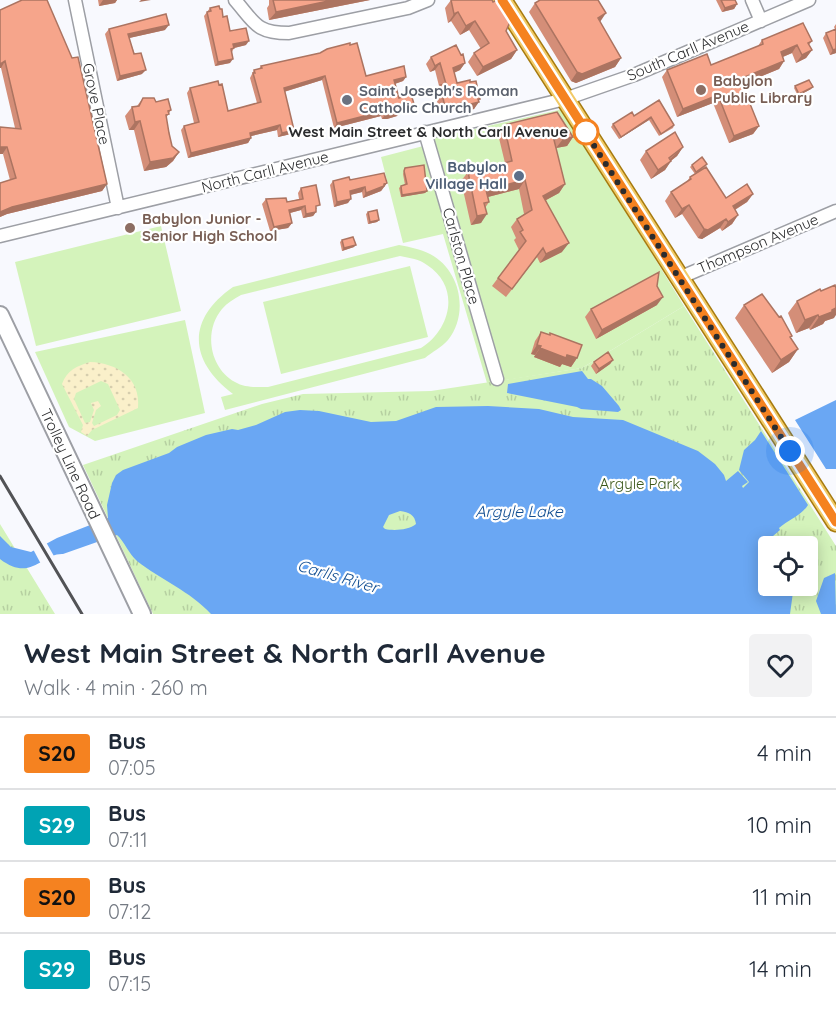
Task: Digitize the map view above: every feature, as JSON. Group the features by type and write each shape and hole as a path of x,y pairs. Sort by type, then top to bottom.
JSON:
{"main road":[{"path":"502,0 836,522"},
{"name":"Trolley Line Road","path":"0,315 141,614"}],"street":[{"name":"Grove Place","path":"75,0 118,208"},
{"path":"235,0 257,26 271,33 289,33 408,8 428,0"},
{"path":"752,0 761,21"},
{"name":"South Carll Avenue","path":"565,99 634,75 809,0"},
{"name":"North Carll Avenue","path":"0,236 565,99"},
{"name":"Carlston Place","path":"425,132 497,380"},
{"name":"Thompson Avenue","path":"679,278 836,211"}],"green space":[{"path":"563,109 684,306 582,368 487,383 443,234 403,243 381,157 431,144 430,139"},
{"path":"161,226 181,311 36,346 15,262"},
{"path":"399,245 419,249 441,261 455,281 460,306 455,329 448,340 425,358 225,410 221,397 233,394 218,381 208,367 201,354 199,340 201,326 207,312 233,287","holes":["400,256 421,261 438,274 445,285 448,296 445,319 431,340 421,348 268,387 239,384 226,376 220,368 212,349 213,328 222,309 236,298"]},
{"path":"410,266 428,337 281,374 263,302"},
{"name":"Argyle Lake","path":"684,306 836,546 836,614 153,614 83,465 262,404 303,394 431,391 582,368"},
{"path":"185,320 205,413 95,441 69,427 35,352"},
{"path":"0,524 55,614 0,614"}],"sand":[{"path":"90,362 109,365 125,374 136,388 138,408 92,430 87,436 81,432 83,425 62,384 70,372","holes":["101,381 108,384 120,410 117,415 94,426 92,423 96,410 101,406 98,401 91,403 94,410 90,422 85,423 74,399 76,393"]}],"water":[{"path":"582,371 588,379 602,386 621,410 618,412 581,409 507,393 508,384"},
{"path":"836,400 836,469 826,469 795,420"},
{"name":"Argyle Lake","path":"488,406 539,409 573,417 623,420 698,451 715,464 726,481 738,471 748,482 742,486 743,488 749,482 739,470 744,450 761,431 808,505 779,528 780,530 773,536 758,536 758,596 792,596 790,614 211,614 185,592 137,561 117,535 56,555 28,568 11,566 0,559 0,536 11,547 31,552 57,538 108,518 107,505 116,475 206,435 232,429 238,430 285,412 300,410 319,411 371,422 396,421 436,407","holes":["400,511 409,513 416,524 409,528 389,530 383,527 389,515"]},
{"path":"835,573 836,614 821,614 816,601 824,578"}],"pier":[{"path":"46,542 55,558 42,566 33,549"}],"building":[{"name":"Babylon Junior - Senior High School","path":"22,0 47,0 72,58 78,57 107,184 0,212 0,183 16,178 7,147 0,147 0,127 21,129 5,61 0,64 0,10"},
{"path":"273,0 333,0 276,12"},
{"path":"451,0 492,0 493,2 497,0 510,22 506,31 517,50 483,67 474,53 489,43 475,21 466,26 458,12 454,14"},
{"path":"540,0 598,0 606,13 598,18 621,58 582,74 577,72 535,3"},
{"path":"721,0 735,0 737,4 725,8"},
{"path":"219,6 223,17 227,16 230,31 246,28 249,41 233,44 234,48 231,49 233,59 218,62 207,12 211,11 210,8"},
{"path":"166,14 169,25 128,34 134,54 141,53 146,70 120,76 109,29"},
{"path":"803,23 812,41 808,43 812,50 802,55 797,45 781,52 784,61 740,79 759,126 734,136 718,95 683,109 667,70 707,54 711,65 763,44 762,40"},
{"path":"836,29 836,49 833,50 826,33"},
{"name":"Saint Joseph's Roman Catholic Church","path":"350,43 350,45 357,43 366,76 404,66 406,77 394,80 399,98 411,94 414,104 399,107 400,111 390,115 385,115 384,111 337,123 325,76 284,88 294,130 282,133 280,125 250,133 251,138 191,153 184,126 199,122 190,88 218,81 219,85 222,84 228,111 261,102 254,70 262,68 261,66 320,53"},
{"path":"456,45 461,55 463,54 465,63 453,68 457,83 476,81 480,99 478,99 479,102 467,105 465,102 445,107 440,85 446,84 440,63 435,66 431,57"},
{"path":"809,80 813,87 799,94 795,86"},
{"path":"143,98 154,98 156,102 168,99 171,110 166,115 169,133 172,146 179,152 173,158 150,162 140,121 135,122 132,107 139,106"},
{"path":"659,100 674,125 661,134 651,117 621,137 613,124 632,112 634,116"},
{"path":"557,112 573,137 563,139 560,133 553,136 565,184 543,196 569,243 546,254 543,248 512,289 498,278 526,241 520,232 523,230 517,219 532,210 525,180 486,190 489,202 484,203 487,214 477,216 468,172 512,161 504,125"},
{"path":"675,132 683,147 669,158 671,161 658,170 646,151"},
{"path":"702,157 707,164 696,172 692,165"},
{"path":"424,165 427,191 402,195 401,186 407,184 405,168"},
{"path":"706,167 726,198 747,184 753,194 733,206 738,215 708,230 704,229 689,205 682,209 671,192"},
{"path":"384,173 387,183 384,186 366,193 365,187 350,191 351,199 337,202 333,181"},
{"path":"316,185 320,205 316,206 316,212 306,214 305,206 289,210 292,223 274,227 266,199 286,198 287,202 303,199 301,188"},
{"path":"377,210 379,220 370,222 368,212"},
{"path":"353,237 356,245 344,248 342,240"},
{"path":"659,272 657,286 663,297 602,330 591,309"},
{"path":"835,285 836,308 832,312 805,320 797,301 820,289 821,291"},
{"path":"762,294 779,317 781,316 798,349 781,360 744,305"},
{"path":"541,332 582,345 577,358 567,355 566,358 540,348 541,346 537,345"},
{"path":"608,352 613,360 599,369 594,362"}],"railway":[{"path":"0,476 82,614"}],"bus line":[{"name":"S20","path":"502,0 836,522"}],"place":[{"name":"Babylon Public Library","path":"701,90"},
{"name":"Saint Joseph's Roman Catholic Church","path":"347,100"},
{"name":"West Main Street & North Carll Avenue","path":"586,132"},
{"name":"Babylon Village Hall","path":"519,176"},
{"name":"Babylon Junior - Senior High School","path":"130,228"}],"route":[{"path":"586,132 584,130 790,451"}],"park label":[{"name":"Argyle Park","path":"640,484"}],"water label":[{"name":"Carlls River","path":"338,576"}]}
